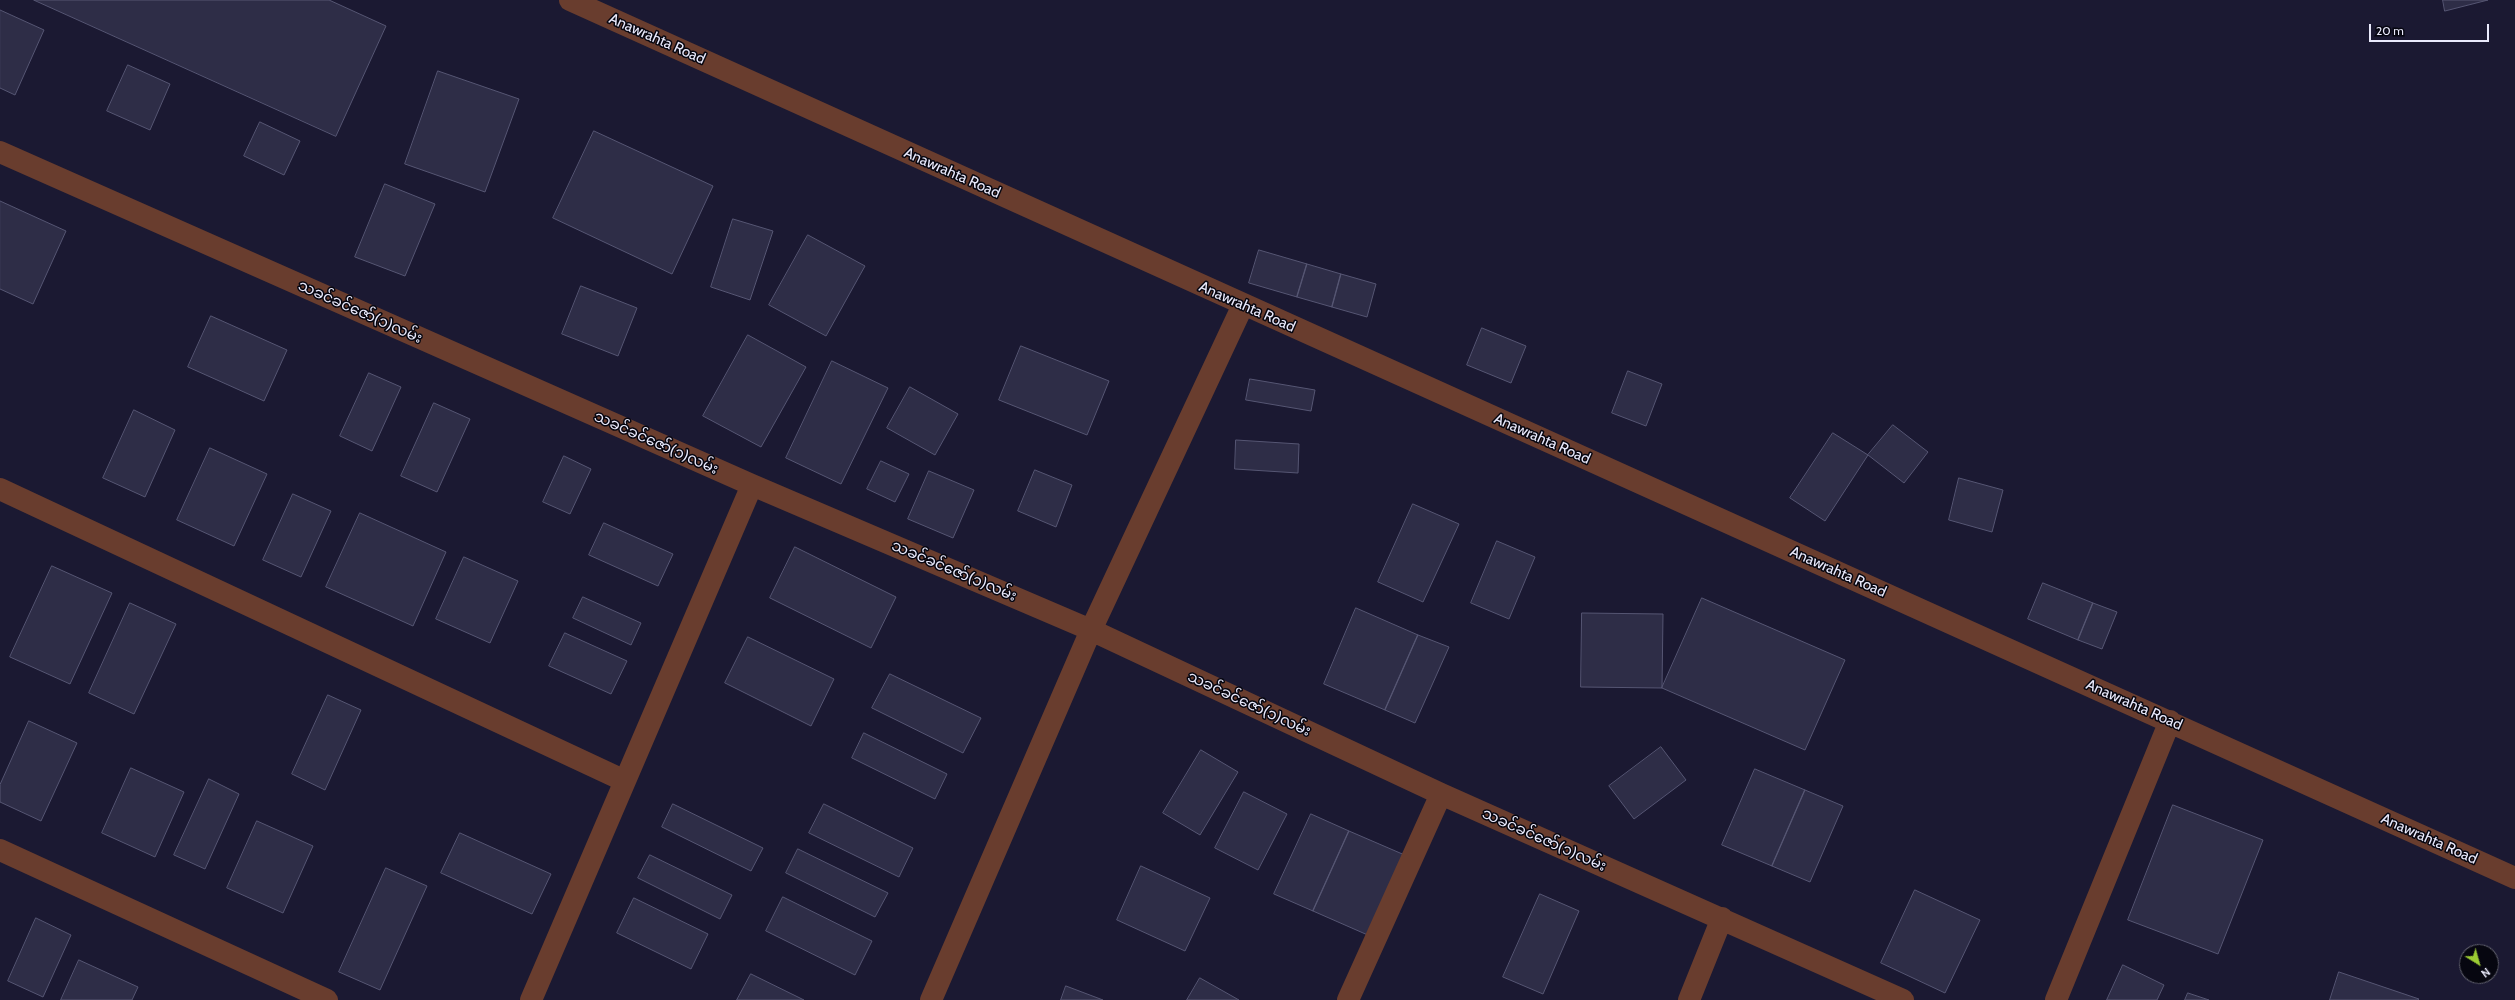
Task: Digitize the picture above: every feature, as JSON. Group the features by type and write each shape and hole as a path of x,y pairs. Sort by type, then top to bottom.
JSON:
{"street":[{"name":"Anawrahta Road","path":"570,0 2515,878"},
{"name":"သခင်ခင်ဇော်(၁)လမ်း","path":"0,152 752,485 1091,630 1441,794 1903,1000"},
{"path":"931,1000 1091,630 1243,305"},
{"path":"531,1000 752,485"},
{"path":"0,489 626,781"},
{"path":"2056,1000 2170,721"},
{"path":"1348,1000 1441,794"},
{"path":"0,850 327,1000"},
{"path":"1689,1000 1722,918"}],"building":[{"path":"34,0 329,0 386,26 336,136"},
{"path":"2443,0 2488,0 2445,11"},
{"path":"0,10 44,30 15,95 0,88"},
{"path":"128,65 170,84 150,130 107,111"},
{"path":"438,71 519,99 485,192 405,164"},
{"path":"260,122 300,141 284,175 244,156"},
{"path":"594,131 713,186 672,274 553,218"},
{"path":"385,184 435,204 405,276 355,257"},
{"path":"0,201 66,231 33,304 0,289"},
{"path":"733,219 773,231 750,300 711,287"},
{"path":"808,235 865,266 826,336 769,305"},
{"path":"1259,250 1307,264 1297,297 1249,283"},
{"path":"1307,264 1341,274 1332,307 1297,297"},
{"path":"1341,274 1376,284 1367,317 1332,307"},
{"path":"581,286 637,308 618,356 562,334"},
{"path":"211,316 287,350 264,401 188,367"},
{"path":"1482,328 1526,346 1511,383 1467,365"},
{"path":"748,335 806,367 761,447 703,416"},
{"path":"1021,346 1109,381 1087,435 999,400"},
{"path":"832,361 888,388 841,484 786,458"},
{"path":"1628,371 1662,384 1646,426 1612,413"},
{"path":"369,373 401,387 372,451 340,436"},
{"path":"1250,379 1315,390 1311,411 1246,400"},
{"path":"910,387 958,414 935,455 887,428"},
{"path":"434,403 470,419 437,492 401,476"},
{"path":"134,410 175,430 145,497 103,478"},
{"path":"1893,425 1928,452 1904,483 1868,455"},
{"path":"1833,433 1868,455 1825,521 1790,498"},
{"path":"1236,440 1299,444 1298,473 1235,469"},
{"path":"210,448 267,474 234,546 177,520"},
{"path":"564,456 591,469 570,514 543,502"},
{"path":"881,461 909,474 895,502 867,489"},
{"path":"1035,470 1072,485 1056,527 1018,511"},
{"path":"929,471 974,490 953,538 908,519"},
{"path":"1959,478 2003,490 1992,532 1949,520"},
{"path":"293,494 331,511 301,577 263,560"},
{"path":"1413,504 1459,524 1423,602 1378,582"},
{"path":"360,513 446,552 413,626 326,587"},
{"path":"604,523 673,554 658,586 589,555"},
{"path":"1497,541 1535,557 1509,619 1471,603"},
{"path":"795,547 896,597 871,648 770,598"},
{"path":"464,557 518,581 490,643 436,619"},
{"path":"52,566 112,593 70,684 10,657"},
{"path":"2043,583 2093,603 2078,640 2028,619"},
{"path":"583,597 641,623 631,645 573,618"},
{"path":"1702,598 1845,660 1805,750 1662,688"},
{"path":"130,603 176,624 134,714 89,693"},
{"path":"2093,603 2117,612 2102,649 2078,640"},
{"path":"1356,608 1418,635 1385,710 1324,684"},
{"path":"1582,613 1663,614 1662,688 1581,687"},
{"path":"565,633 627,661 611,694 549,666"},
{"path":"1418,635 1449,647 1415,723 1385,710"},
{"path":"748,637 834,679 811,726 725,683"},
{"path":"890,674 981,718 963,753 872,708"},
{"path":"328,695 361,710 325,790 292,774"},
{"path":"29,721 77,743 41,821 0,802 0,785"},
{"path":"864,733 947,774 935,799 852,758"},
{"path":"1661,747 1686,780 1634,819 1609,786"},
{"path":"1201,750 1238,772 1200,835 1163,813"},
{"path":"131,768 184,792 155,857 102,833"},
{"path":"1755,769 1805,790 1772,866 1722,845"},
{"path":"209,779 239,794 205,869 174,855"},
{"path":"1805,790 1843,806 1810,882 1772,866"},
{"path":"1244,792 1287,814 1258,870 1215,848"},
{"path":"673,804 763,848 751,871 662,827"},
{"path":"824,804 913,848 899,877 809,833"},
{"path":"2173,805 2263,840 2218,954 2128,920"},
{"path":"1311,814 1349,831 1313,911 1274,894"},
{"path":"257,821 313,846 283,913 227,888"},
{"path":"1349,831 1407,856 1370,936 1313,911"},
{"path":"460,833 551,874 532,914 441,873"},
{"path":"798,849 888,893 875,917 786,873"},
{"path":"650,855 732,895 720,919 638,878"},
{"path":"1141,866 1210,898 1185,951 1117,920"},
{"path":"386,868 427,886 380,990 339,972"},
{"path":"1915,890 1980,920 1945,993 1881,963"},
{"path":"1540,894 1579,911 1543,994 1503,977"},
{"path":"783,897 872,941 855,975 766,931"},
{"path":"634,898 708,934 691,969 617,933"},
{"path":"36,918 71,935 43,997 8,981"},
{"path":"79,960 138,987 132,1000 61,1000"},
{"path":"2123,965 2164,985 2157,1000 2107,1000"},
{"path":"2339,972 2419,999 2330,1000"},
{"path":"751,974 804,1000 737,1000"},
{"path":"1200,978 1239,1000 1187,1000"},
{"path":"1066,986 1103,1000 1061,1000"},
{"path":"2188,993 2209,1000 2185,1000"}]}
